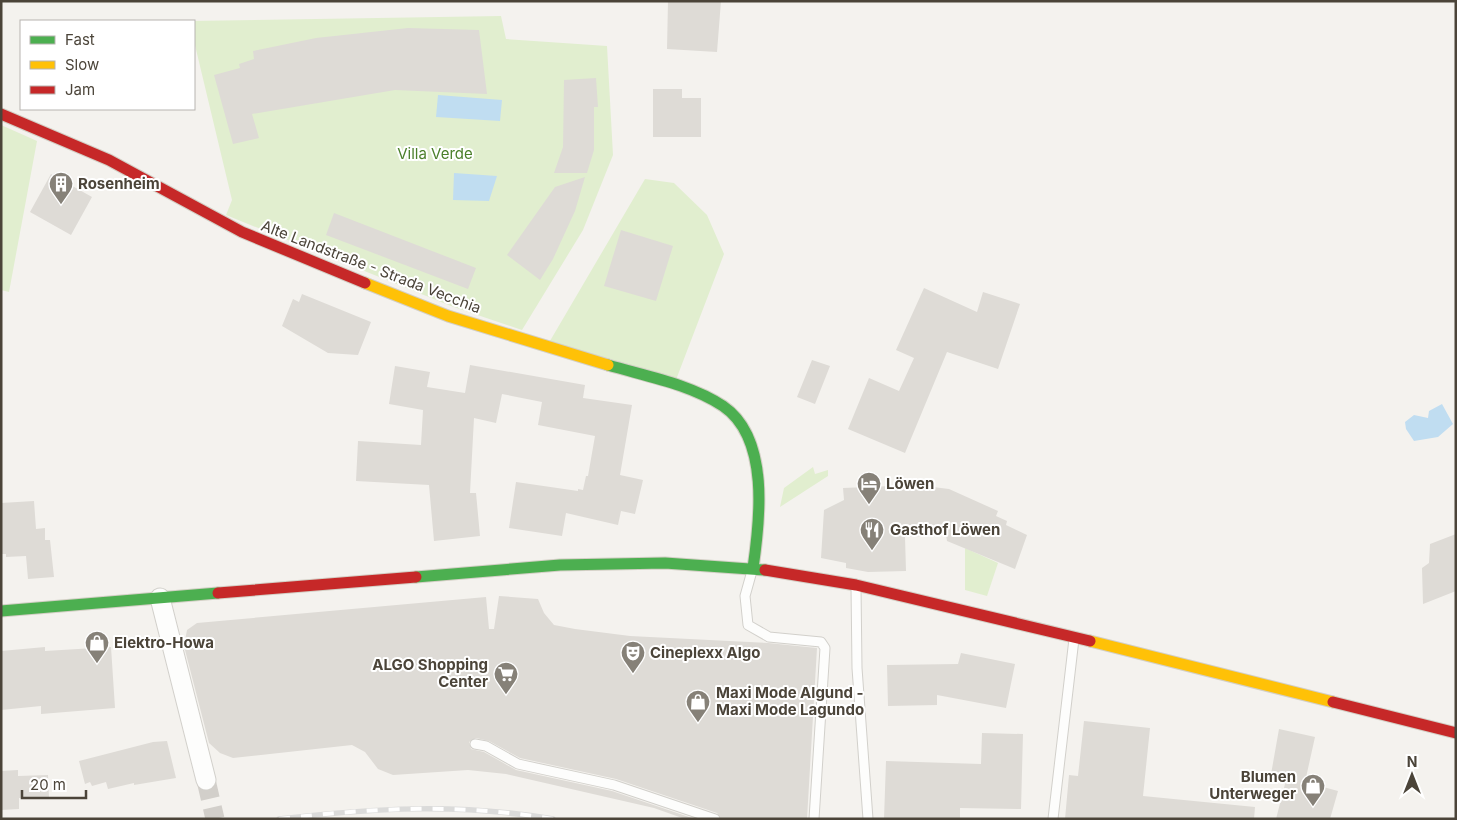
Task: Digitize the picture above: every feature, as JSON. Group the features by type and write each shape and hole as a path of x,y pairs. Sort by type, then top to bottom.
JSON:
{"main road":[{"name":"Alte Landstraße - Strada Vecchia","path":"1,114 109,160 242,232 342,274 448,316 692,391 729,410 750,439 759,486 753,568"},
{"path":"1,612 560,565 665,563 753,568 856,585 1074,636 1456,733"}],"street":[{"path":"160,598 206,780"}],"lane":[{"path":"753,568 744,596 748,625 769,637 821,642 825,648 814,819"},
{"path":"856,585 858,668 868,819"},
{"path":"1054,819 1074,636"},
{"path":"475,744 486,746 518,764 614,785 715,819"}],"green space":[{"name":"Villa Verde","path":"501,16 506,39 607,46 613,155 583,230 522,330 451,306 226,215 232,200 195,45 195,21"},
{"path":"1,125 37,141 9,292 1,290"},
{"path":"645,179 674,183 707,215 724,254 674,385 547,346"},
{"path":"813,467 815,474 828,470 828,476 780,507 784,488"},
{"path":"965,548 998,563 987,596 965,590"}],"water":[{"path":"438,95 502,100 500,121 436,117"},
{"path":"454,173 497,176 489,201 453,200"},
{"path":"1442,404 1453,424 1438,437 1414,441 1406,429 1405,422 1414,415 1428,418 1429,411"}],"building":[{"path":"668,1 721,1 717,52 667,49"},
{"path":"408,28 479,30 487,94 395,90 252,114 259,138 233,144 214,75 240,68 239,64 254,59 253,51 316,38"},
{"path":"596,78 598,107 594,107 594,150 587,173 554,173 563,147 564,80"},
{"path":"653,89 682,89 682,98 701,98 701,137 653,137"},
{"name":"Rosenheim","path":"51,174 92,197 71,235 30,212"},
{"path":"585,177 575,211 553,259 540,280 507,255 555,187"},
{"path":"334,213 476,268 468,289 326,235"},
{"path":"621,230 673,246 656,301 604,286"},
{"path":"924,288 977,312 983,292 1020,304 998,369 947,352 905,453 848,429 869,378 899,391 914,358 896,350"},
{"path":"302,294 371,322 358,355 328,353 282,326 293,299 299,302"},
{"path":"812,360 830,366 815,404 797,397"},
{"path":"470,365 585,385 583,398 632,405 620,475 643,480 635,514 621,511 618,525 566,513 562,536 509,528 516,482 578,491 578,489 583,490 586,476 588,476 595,436 538,425 542,402 502,394 496,423 474,418 470,493 476,493 480,536 434,541 429,485 356,481 358,441 421,445 423,410 389,404 395,366 430,372 427,387 465,393"},
{"path":"917,485 949,489 998,511 996,516 1007,521 1006,525 1027,535 1015,569 947,541 946,535 905,537 906,571 868,572 846,568 846,563 821,558 824,510 844,500 843,488"},
{"path":"34,501 36,529 45,528 45,540 50,540 54,577 28,579 26,556 6,557 6,554 1,554 1,503"},
{"path":"1456,534 1456,591 1423,604 1422,568 1429,563 1430,544"},
{"name":"ALGO Shopping Center","path":"499,596 538,599 544,613 554,625 575,629 630,636 768,643 817,648 807,819 721,819 717,813 616,779 520,758 489,741 476,738 469,742 471,749 484,752 516,770 612,791 695,819 685,819 654,808 506,774 468,770 393,775 378,769 365,752 352,745 233,758 220,753 209,743 184,646 187,630 197,623 486,597 489,629 494,629"},
{"path":"45,647 45,651 111,647 115,708 41,714 41,706 1,710 1,651"},
{"path":"961,653 1015,664 1006,708 937,695 937,705 888,706 887,665 958,664"},
{"path":"1084,721 1150,728 1143,796 1255,807 1254,819 1065,819 1069,775 1078,776"},
{"path":"1279,729 1315,737 1305,782 1338,791 1330,819 1276,819 1285,784 1270,780"},
{"path":"982,733 1023,734 1021,809 960,808 960,819 884,819 886,761 981,764"},
{"path":"167,741 176,778 134,785 134,783 108,789 106,782 92,786 90,782 85,784 79,761 153,742"},
{"path":"18,770 18,776 48,775 49,797 19,798 19,809 1,810 1,771"}],"tunnel":[{"path":"206,780 215,819"}],"railway":[{"path":"279,819 349,812 416,809 483,811 553,819"}],"traffic: fast":[{"path":"608,365 682,386 710,398 723,406 738,420 749,438 755,459 758,481 758,527 753,568"},
{"path":"416,577 560,565 665,563 765,570"},
{"path":"1,611 218,593"}],"traffic: slow":[{"path":"365,283 448,316 608,365"},
{"path":"1090,641 1333,702"}],"traffic: jam":[{"path":"1,114 109,160 242,232 365,283"},
{"path":"765,570 856,585 1090,641"},
{"path":"218,593 416,577"},
{"path":"1333,702 1456,733"}],"place":[{"name":"Rosenheim","path":"61,205"},
{"name":"Löwen","path":"869,505"},
{"name":"Gasthof Löwen","path":"872,551"},
{"name":"Elektro-Howa","path":"97,664"},
{"name":"Cineplexx Algo","path":"633,674"},
{"name":"ALGO Shopping Center","path":"506,695"},
{"name":"Maxi Mode Algund - Maxi Mode Lagundo","path":"698,723"},
{"name":"Blumen Unterweger","path":"1313,807"}]}
